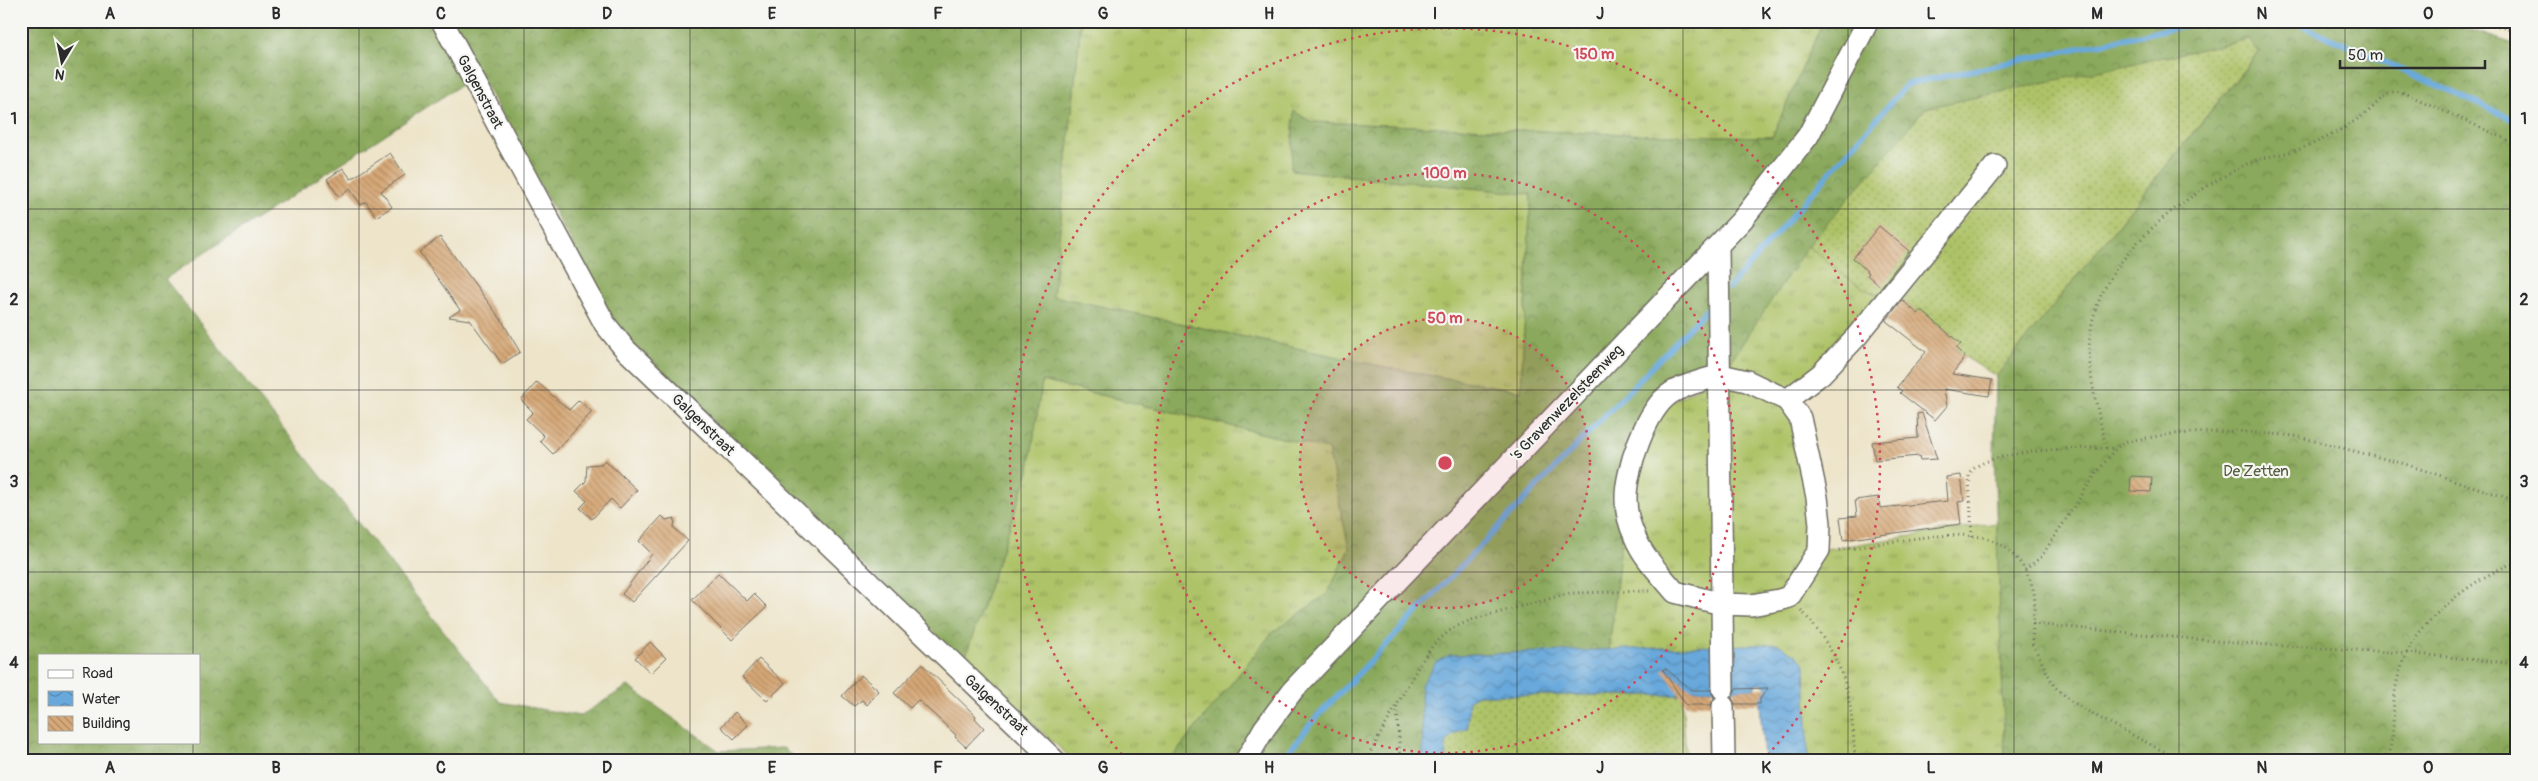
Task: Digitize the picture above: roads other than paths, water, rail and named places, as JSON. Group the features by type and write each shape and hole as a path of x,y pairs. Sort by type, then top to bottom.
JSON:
{"street":[{"name":"Galgenstraat","path":"442,21 605,324 625,350 1054,760"},
{"name":"'s Gravenwezelsteenweg","path":"1246,760 1264,729 1293,690 1742,220 1808,136 1868,24"},
{"path":"1787,400 1821,374 1857,336 1995,166"},
{"path":"1718,246 1724,760"},
{"path":"1721,375 1746,381 1787,400 1800,418 1813,471 1820,524 1818,550 1788,597 1760,604 1722,604 1675,592 1635,538 1626,500 1628,474 1638,446 1654,412 1669,394 1690,384 1721,375"}],"water":[{"path":"1778,644 1797,655 1805,665 1808,760 1764,760 1760,695 1764,694 1766,687 1761,683 1756,684 1754,689 1688,690 1684,684 1677,687 1679,695 1477,695 1469,700 1467,728 1452,736 1446,744 1445,754 1447,760 1423,760 1421,685 1436,662 1450,655"}],"waterway":[{"path":"1729,288 1907,84 2207,21"},
{"path":"2292,21 2517,121"},
{"path":"1282,760 1313,721 1710,306"}],"park label":[{"name":"De Zetten","path":"2256,471"}]}
